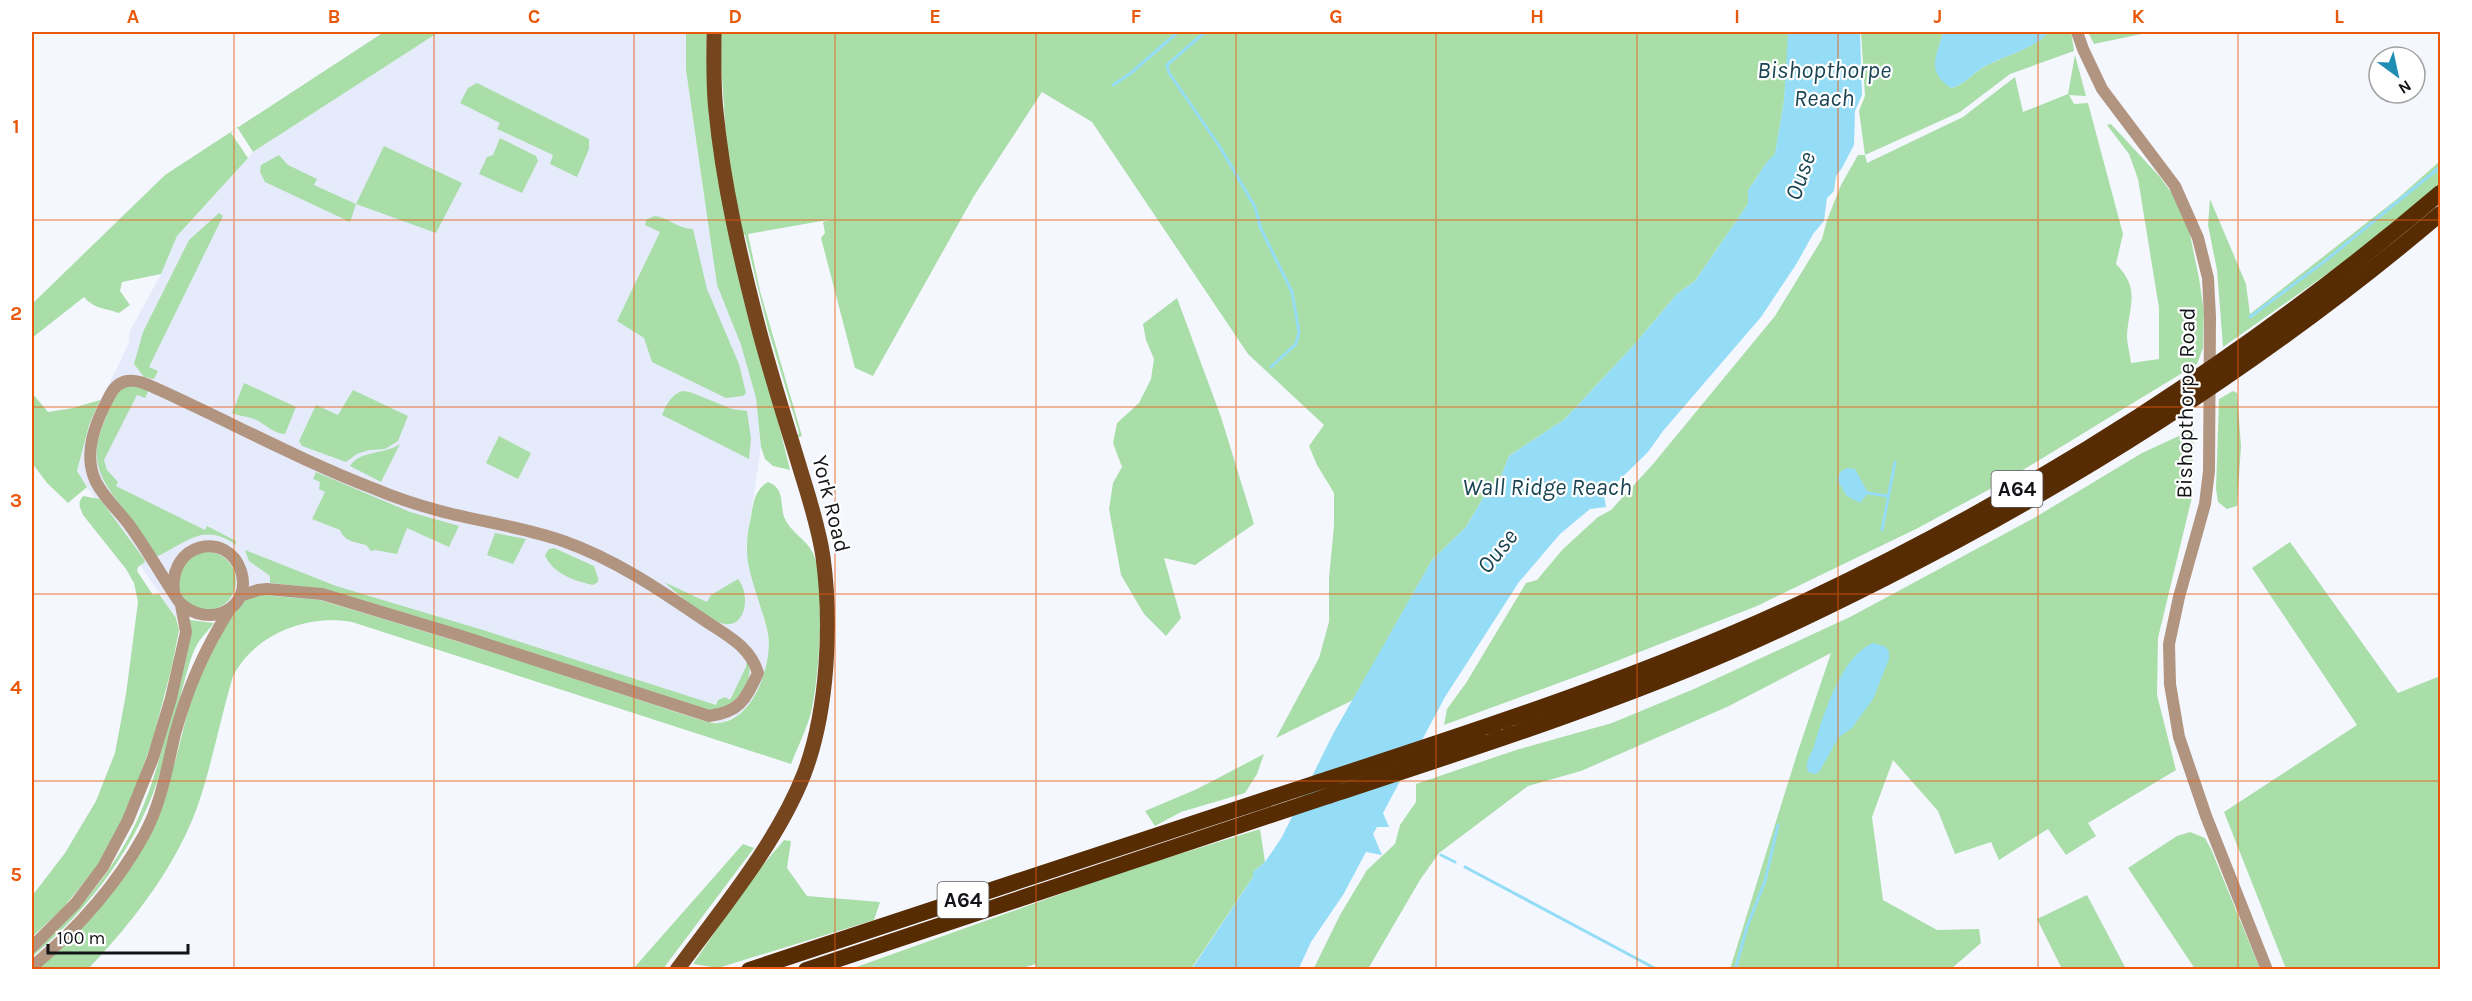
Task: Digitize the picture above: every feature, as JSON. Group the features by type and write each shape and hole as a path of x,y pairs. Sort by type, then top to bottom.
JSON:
{"highway":[{"name":"A64","path":"1551,713 1808,599 1943,530 2061,464 2177,391 2304,302 2400,228 2440,193"},
{"name":"A64","path":"806,969 1179,837 1689,669 1816,613 1953,544 2070,477 2185,405 2313,316 2440,214"},
{"name":"A64","path":"749,969 1179,837"}],"main road":[{"name":"York Road","path":"681,964 763,851 787,810 805,771 819,722 825,683 827,597 823,555 759,327 732,219 716,110 714,32"}],"street":[{"name":"Bishopthorpe Road","path":"2077,32 2102,89 2175,186 2198,238 2208,278 2211,317 2205,504 2196,544 2179,597 2169,644 2170,684 2179,737 2206,816 2267,969"},
{"path":"231,608 221,614 210,616 189,611 177,598 131,527 96,482 91,464 91,439 114,387 127,380 138,380 317,464 395,497 440,511 547,536 605,559 642,579 733,639 754,659 758,673 744,701 724,714 709,716 461,636 321,594 258,590 240,596"},
{"path":"32,947 75,904 103,867 128,820 153,758 171,698 186,632 172,580 175,568 192,550 203,546 221,550 236,561 242,578 240,596 206,649 188,692 162,789 145,834 94,906 57,945 32,967"}],"shaded area":[{"path":"439,32 686,32 686,70 717,285 741,345 756,398 761,447 746,547 768,635 769,653 764,677 752,701 738,715 720,723 697,719 320,600 265,603 176,618 77,472 89,425 129,343 130,331 161,274 177,236 253,152"}],"green space":[{"path":"384,32 439,32 253,152 237,128"},
{"path":"686,32 706,32 709,101 771,392 790,470 773,466 765,459 761,447 756,398 741,345 717,285 686,70"},
{"path":"719,32 1788,32 1790,36 1784,101 1775,155 1748,190 1748,204 1695,281 1677,294 1633,346 1565,419 1509,456 1499,481 1489,488 1466,527 1432,560 1353,700 1276,738 1319,658 1329,622 1334,493 1317,465 1309,446 1324,425 1248,354 1092,122 1042,92 974,196 873,376 855,368 821,238 825,233 823,222 833,219 748,234 760,291 802,436 793,439 799,434 798,429 768,329 745,235 740,235 728,168"},
{"path":"1861,32 1943,32 1939,47 1951,88 1990,64 2036,43 2048,32 2071,32 2074,51 2010,74 1960,112 1865,155 1859,111 1865,96"},
{"path":"2088,32 2151,32 2094,44"},
{"path":"2075,55 2086,96 2069,95 2074,104 2088,103 2123,234 2116,264 2124,273 2131,290 2127,342 2131,363 2159,359 2159,308 2138,179 2129,154 2107,125 2111,124 2160,177 2179,203 2189,230 2204,312 2203,348 2197,364 2005,481 1918,528 1757,606 1586,673 1444,725 1447,709 1466,683 1526,583 1537,580 1563,549 1598,517 1611,510 1653,464 1775,316 1822,239 1841,185 1858,155 1865,155 1867,163 1963,117 2015,77 2023,112 2068,94"},
{"path":"477,83 589,139 589,149 577,177 550,164 553,155 497,129 500,123 460,103 468,88"},
{"path":"234,130 231,133 248,158 177,236 161,274 122,282 120,291 130,305 119,313 96,306 84,297 32,338 32,304 165,175"},
{"path":"500,138 536,156 538,161 522,193 479,174 487,157 493,155"},
{"path":"384,146 462,183 436,233 356,204"},
{"path":"279,155 288,165 317,179 314,185 356,204 350,222 265,182 260,172 261,165"},
{"path":"2440,161 2440,184 2437,187 2341,264 2223,347 2217,270 2208,225 2210,199 2246,284 2250,314 2397,199"},
{"path":"219,213 223,216 149,367 158,371 154,379 144,377 134,364 143,332 189,240"},
{"path":"654,216 693,229 707,289 739,364 746,393 743,396 726,398 652,362 644,338 617,321 660,232 645,225 646,220"},
{"path":"1177,298 1221,417 1254,524 1195,565 1164,558 1181,618 1166,636 1144,614 1121,575 1109,509 1113,483 1122,467 1113,443 1117,423 1139,403 1151,379 1154,359 1146,340 1143,324"},
{"path":"244,383 296,407 285,434 276,432 255,420 232,413"},
{"path":"127,385 149,390 145,398 137,395 104,460 107,470 118,482 116,486 205,530 207,526 236,541 236,545 224,538 204,535 185,541 156,557 108,487 98,466 98,444 101,430 113,403 120,391"},
{"path":"353,390 408,416 398,441 385,449 369,450 357,454 346,462 302,446 299,441 316,405 338,415"},
{"path":"682,391 732,409 747,411 751,439 749,459 662,415 672,398"},
{"path":"2233,391 2237,393 2241,446 2237,506 2227,509 2218,502 2216,489 2219,399"},
{"path":"32,393 48,412 100,400 89,425 77,471 87,487 68,503 47,483 32,463"},
{"path":"2194,429 2192,497 2158,638 2157,695 2176,770 2088,823 2096,836 2066,855 2048,829 1999,860 1991,842 1955,854 1938,811 1893,760 1872,817 1883,900 1937,930 1979,929 1981,943 1951,969 1730,969 1831,653 1729,706 1581,771 1528,786 1439,853 1420,880 1368,969 1313,970 1340,915 1367,870 1395,844 1400,825 1416,802 1416,784 1516,750 1612,723 1694,689 1850,617 2034,518 2142,453"},
{"path":"499,436 531,453 518,479 486,463"},
{"path":"400,444 381,482 350,466 360,457"},
{"path":"316,472 410,512 459,526 449,547 407,528 397,554 371,551 366,545 348,539 340,530 312,519 325,492 319,489 320,482 313,479"},
{"path":"768,482 779,492 787,522 813,553 819,585 820,629 815,693 808,722 791,764 352,622 335,620 300,624 268,638 243,661 233,676 205,784 191,823 167,868 138,911 88,969 35,970 116,886 175,762 191,699 209,650 242,602 248,598 263,595 320,600 502,655 697,719 719,723 731,720 751,701 764,674 767,660 768,634 751,577 747,545 755,497 760,488"},
{"path":"83,496 100,499 144,559 145,562 138,567 137,571 153,595 159,594 176,618 179,630 153,739 127,812 98,865 63,908 32,937 32,896 65,853 96,801 115,753 126,694 138,602 134,583 126,569 83,515 80,503"},
{"path":"495,533 526,539 513,564 487,555"},
{"path":"2290,542 2398,693 2440,676 2440,969 2286,969 2224,812 2357,725 2252,568"},
{"path":"554,548 594,566 598,582 593,585 558,571 545,555 549,549"},
{"path":"245,550 336,586 483,630 716,705 718,700 725,697 730,700 746,667 747,655 750,666 749,676 746,686 733,701 715,709 704,710 319,588 270,583 270,576 249,561"},
{"path":"207,552 223,557 231,565 236,581 231,597 223,605 207,610 191,605 183,597 178,581 183,565 191,557"},
{"path":"738,579 745,595 745,603 740,618 734,623 727,624 703,614 664,582 707,602 711,595"},
{"path":"190,620 214,623 197,644 193,654 162,767 140,822 127,848 93,895 74,917 32,957 32,952 65,922 96,887 133,830 156,770 187,652"},
{"path":"1264,754 1257,774 1245,793 1181,812 1155,826 1145,811 1197,789"},
{"path":"1260,829 1265,862 1253,872 1253,877 1191,969 1035,969 1036,964 1015,970 848,970 1122,872"},
{"path":"2190,832 2205,838 2211,849 2260,969 2195,969 2128,868 2177,836"},
{"path":"784,840 791,841 787,868 807,896 880,902 874,920 718,968 693,964 751,879"},
{"path":"743,844 754,848 663,969 633,969"},
{"path":"2087,895 2126,969 2062,969 2037,919"}],"water":[{"name":"Wall Ridge Reach","path":"1788,32 1860,32 1862,95 1855,111 1854,145 1836,176 1834,191 1827,198 1824,221 1813,234 1797,263 1761,317 1663,431 1648,452 1604,495 1606,507 1590,509 1560,534 1519,582 1445,697 1383,813 1389,827 1377,827 1373,834 1382,855 1366,852 1343,895 1311,942 1299,968 1191,970 1253,877 1253,872 1265,862 1282,837 1333,734 1432,560 1466,527 1489,488 1499,481 1509,456 1565,419 1633,346 1677,294 1695,281 1748,204 1748,190 1775,154 1784,101"},
{"path":"1943,32 2048,32 2036,43 1982,68 1960,85 1951,88 1935,69"},
{"path":"1847,468 1855,469 1868,493 1860,503 1847,496 1837,480 1840,472"},
{"path":"1873,643 1884,646 1889,651 1889,659 1873,699 1852,728 1839,737 1819,772 1815,774 1808,772 1807,762 1835,688 1852,660"}],"waterway":[{"path":"1113,85 1131,73 1178,32"},
{"path":"1205,32 1167,65 1169,73 1220,147 1255,207 1261,229 1292,292 1299,332 1296,344 1271,367"},
{"path":"2250,317 2325,261 2440,167"},
{"path":"1882,530 1895,462"},
{"path":"1868,493 1888,496"},
{"path":"1735,970 1747,927 1765,881 1778,825"},
{"path":"1441,855 1455,862"},
{"path":"1465,867 1658,970"}],"water label":[{"name":"Bishopthorpe Reach","path":"1824,84"},
{"name":"Ouse","path":"1800,176"},
{"name":"Ouse","path":"1497,551"}]}
